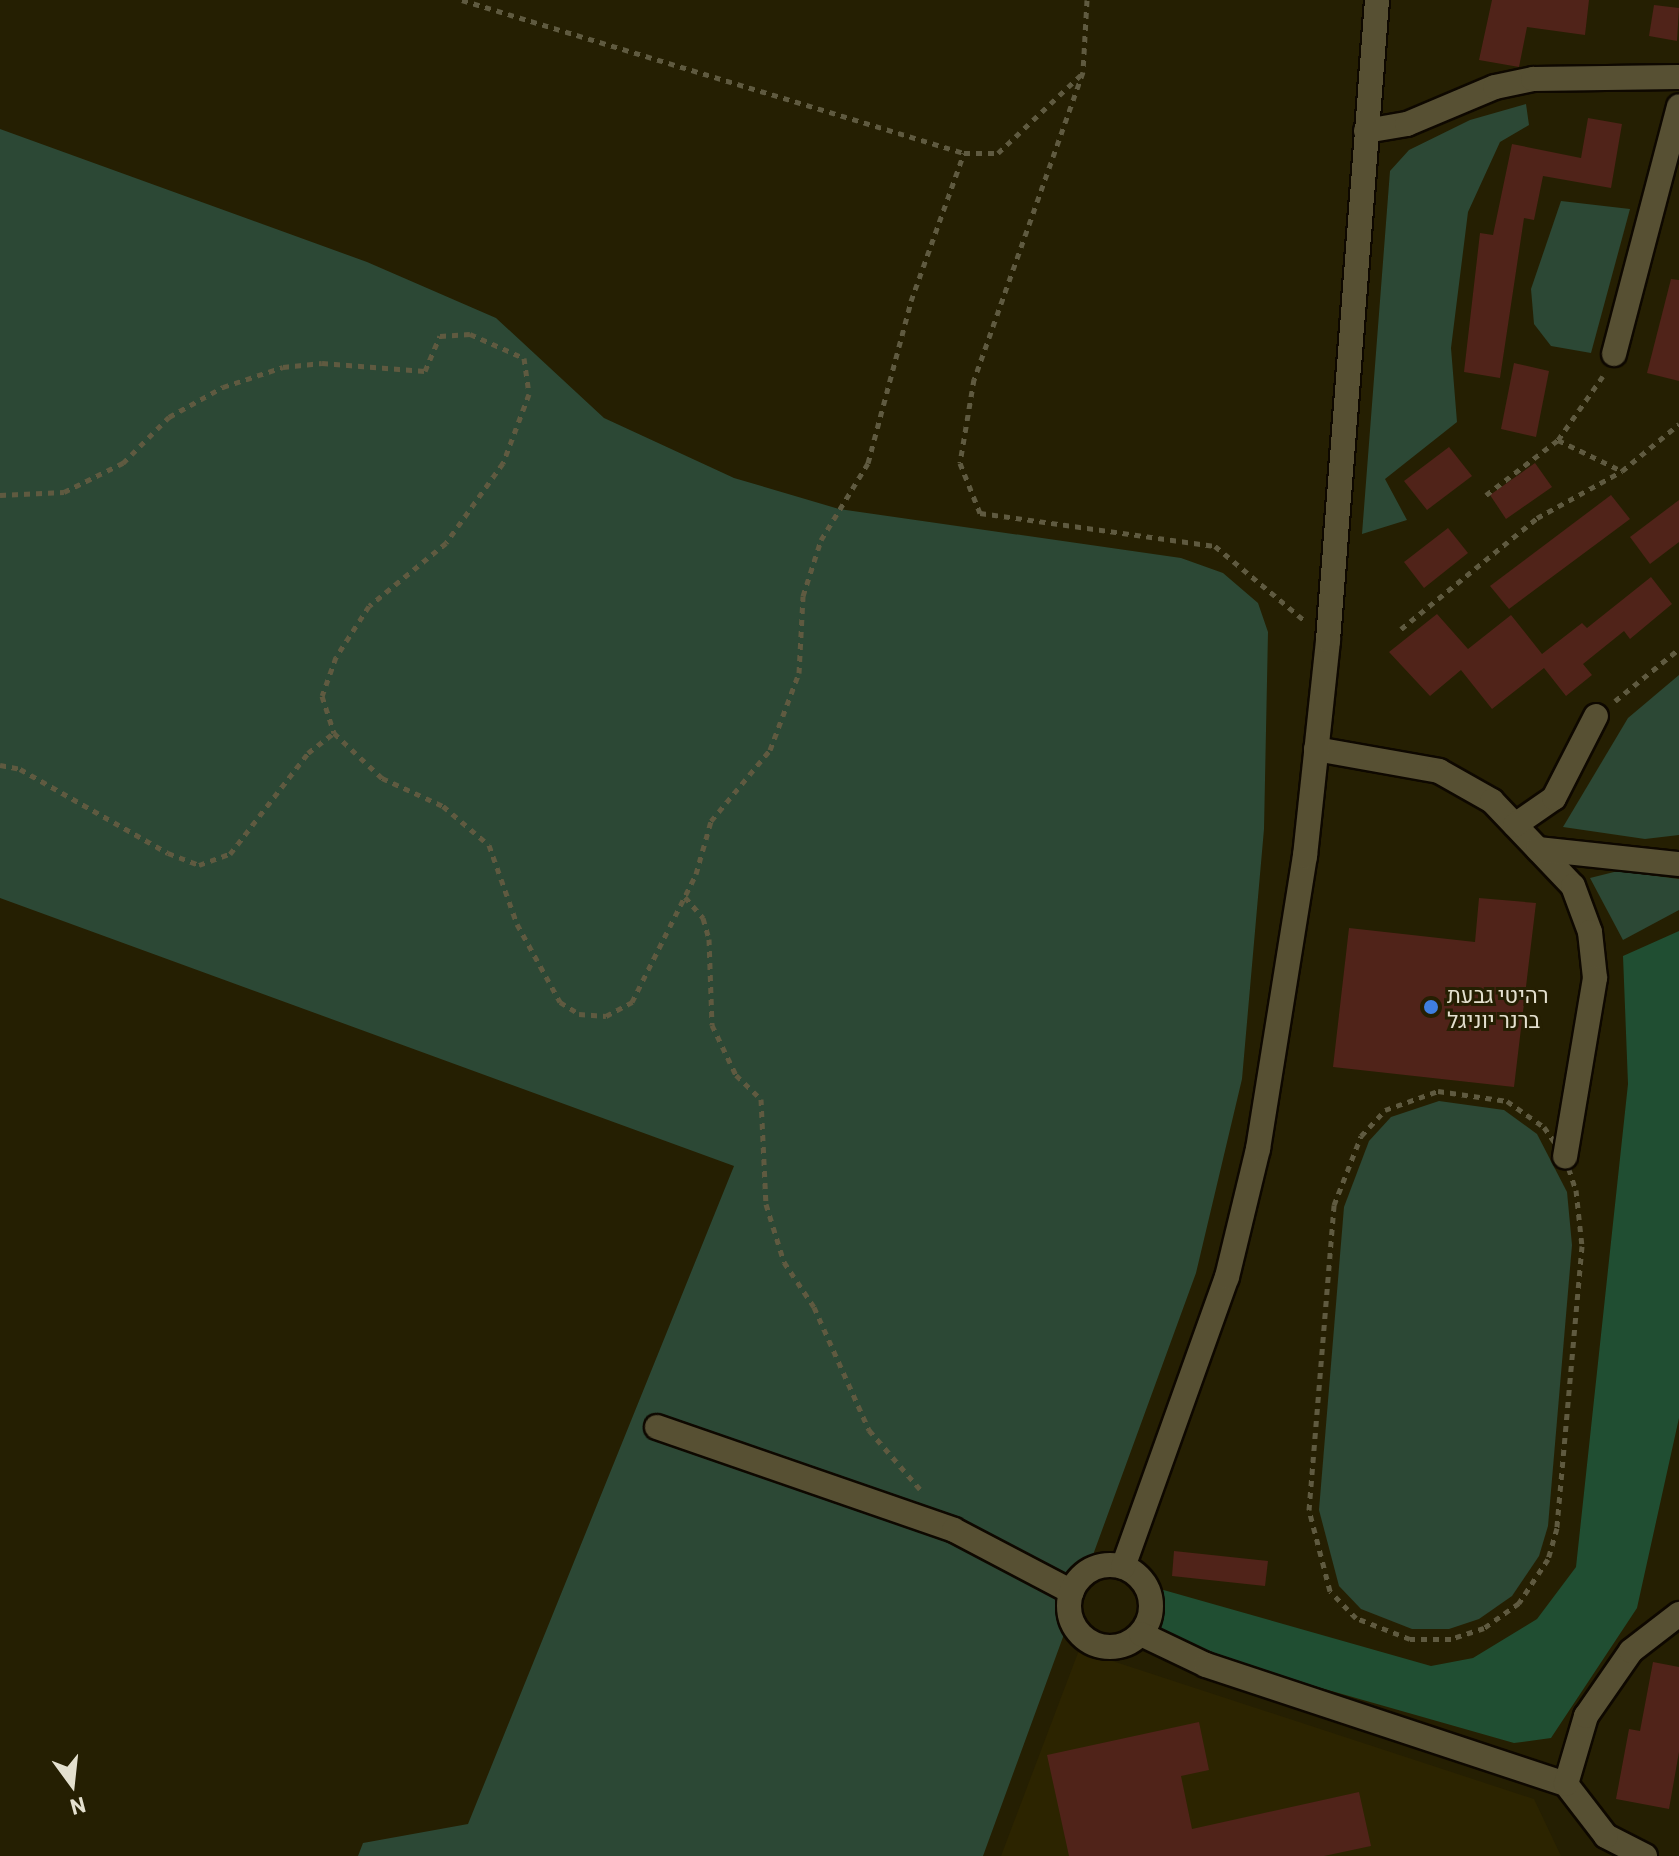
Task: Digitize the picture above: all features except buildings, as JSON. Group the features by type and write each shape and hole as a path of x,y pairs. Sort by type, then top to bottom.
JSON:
{"street":[{"path":"1123,1567 1227,1277 1258,1149 1316,749 1328,640 1377,0"},
{"path":"1366,131 1407,124 1495,87 1533,79 1679,77"},
{"path":"1614,354 1679,106"},
{"path":"1515,825 1554,798 1596,716"},
{"path":"1316,749 1439,771 1492,801 1573,886 1590,932 1595,978 1565,1157"},
{"path":"1538,849 1679,864"},
{"path":"657,1427 954,1530 1072,1592"},
{"path":"1096,1567 1123,1567 1151,1596 1141,1634 1118,1647 1091,1643 1072,1624 1072,1592 1096,1567"},
{"path":"1566,1784 1586,1716 1631,1651 1679,1614"},
{"path":"1141,1634 1206,1665 1566,1784 1602,1846 1645,1856"}],"path":[{"path":"462,0 964,153 998,153 1083,72"},
{"path":"1087,0 1083,72 974,379 960,463 980,513 1215,546 1328,640"},
{"path":"0,495 64,492 123,463 169,417 223,387 283,367 322,363 425,371 440,336 470,334 524,358 529,394 503,463 446,543 369,606 336,657 322,696 334,733 382,778 443,806 489,845 532,955 560,1002 579,1014 606,1016 632,1002 685,897 711,821 770,750 799,673 803,596 821,540 868,463 911,301 964,153"},
{"path":"1486,495 1558,440 1614,354"},
{"path":"1401,629 1537,518 1622,471 1679,424"},
{"path":"1558,440 1622,471"},
{"path":"1596,716 1679,649"},
{"path":"0,765 20,769 199,865 230,854 308,753 334,733"},
{"path":"685,897 703,918 709,939 712,1025 736,1075 761,1099 766,1204 784,1262 814,1307 869,1430 926,1496"},
{"path":"1438,1091 1477,1094 1507,1101 1544,1127 1565,1157 1582,1212 1582,1246 1557,1528 1548,1559 1519,1603 1484,1628 1451,1639 1410,1639 1356,1618 1330,1591 1309,1510 1334,1205 1361,1136 1385,1110 1411,1098 1438,1091"}],"shaded area":[{"path":"1079,1650 1534,1799 1561,1856 1001,1856"}],"green space":[{"path":"1526,104 1529,125 1500,142 1468,212 1451,348 1457,422 1385,479 1407,520 1362,534 1390,171 1409,150 1470,120"},
{"path":"0,129 367,262 496,318 604,418 734,478 839,509 1181,558 1223,573 1258,603 1268,632 1264,829 1242,1079 1196,1273 983,1856 358,1856 363,1843 468,1824 734,1166 0,898"},
{"path":"1561,201 1630,209 1591,353 1551,346 1534,324 1531,289"},
{"path":"1679,675 1679,835 1645,839 1563,827 1628,718"},
{"path":"1618,871 1679,879 1679,910 1623,940 1590,878"},
{"path":"1679,931 1679,1418 1637,1608 1551,1738 1514,1743 1216,1658 1158,1627 1164,1613 1160,1589 1431,1666 1473,1658 1537,1619 1576,1567 1628,1084 1623,956"},
{"path":"1439,1101 1504,1110 1537,1134 1567,1192 1572,1245 1548,1526 1539,1556 1512,1596 1479,1619 1449,1629 1412,1629 1361,1609 1339,1586 1319,1510 1344,1207 1369,1141 1391,1117"}],"place":[{"name":"רהיטי גבעת ברנר יוניגל","path":"1431,1007"}]}
